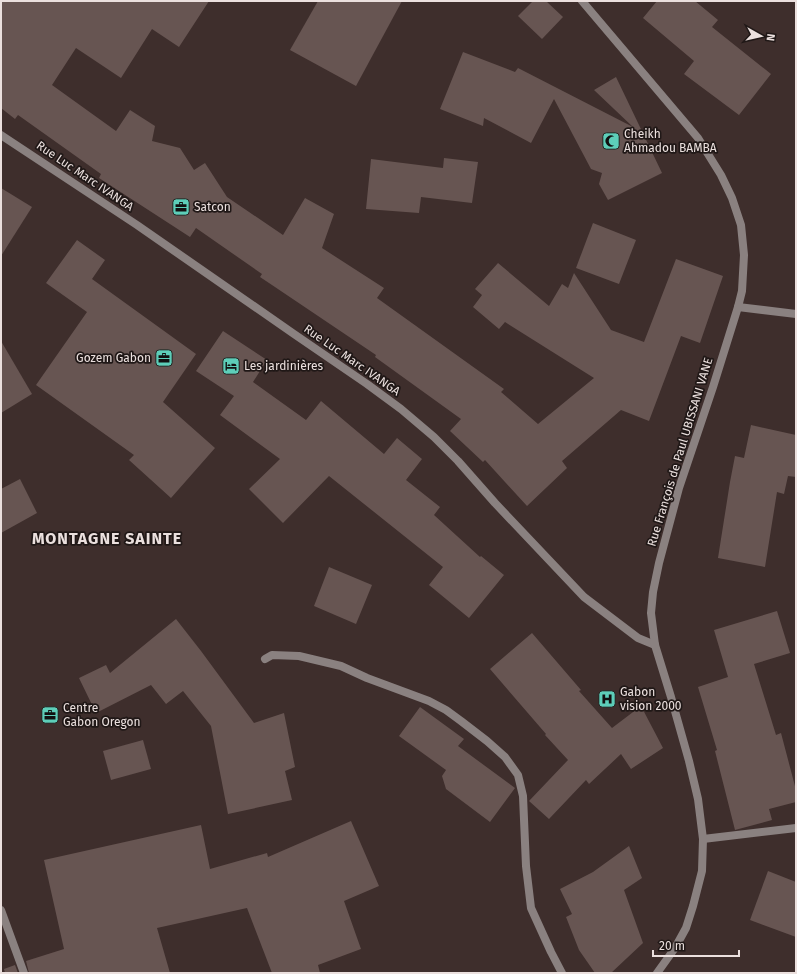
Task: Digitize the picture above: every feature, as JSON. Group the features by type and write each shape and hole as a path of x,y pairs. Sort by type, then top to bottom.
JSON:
{"street":[{"name":"Rue François de Paul UBISSANI VANE","path":"582,1 698,138 721,176 732,198 741,226 744,255 742,290 738,307 679,488 659,563 653,592 652,613 655,645 689,761 698,799 703,838 702,871 691,914 686,928 675,948 658,973"},
{"name":"Rue Luc Marc IVANGA","path":"1,135 137,225 401,409 420,424 444,447 584,596 638,638 655,645"},
{"path":"738,307 796,314"},
{"path":"266,659 272,655 299,656 341,666 367,678 429,701 446,710 461,721 505,757 518,775 524,796 526,866 531,908 562,973"},
{"path":"703,838 796,828"},
{"path":"1,910 24,973"}],"building":[{"path":"1,1 209,1 179,47 152,29 121,78 76,48 52,85 116,131 130,110 155,126 152,141 180,148 194,170 205,163 227,197 283,235 305,198 334,214 322,248 384,288 377,298 504,389 501,392 538,424 594,378 505,322 499,329 473,307 482,295 475,289 498,263 549,306 562,284 568,288 574,273 611,330 644,342 676,259 723,276 700,343 681,336 649,421 621,410 562,461 567,468 527,506 485,460 483,462 450,431 461,419 375,357 376,355 260,277 262,274 196,228 190,237 99,178 101,174 18,115 15,119 1,108"},
{"path":"318,1 402,1 356,86 290,50"},
{"path":"533,1 546,1 563,17 542,39 518,16"},
{"path":"657,1 695,1 718,20 712,27 771,74 739,115 684,74 694,61 643,18"},
{"path":"463,52 515,72 518,68 633,127 594,90 616,77 662,173 608,200 599,184 602,173 591,169 554,99 531,143 484,118 483,126 440,109"},
{"path":"444,158 478,162 472,203 421,197 419,213 366,209 371,159 443,168"},
{"path":"1,188 32,207 1,256"},
{"path":"593,223 636,240 619,284 576,268"},
{"path":"77,240 105,260 92,279 196,354 163,402 215,448 171,498 129,460 134,455 36,385 87,312 46,283"},
{"path":"223,331 267,360 253,382 306,420 321,401 384,454 397,438 422,459 406,480 440,507 434,515 480,557 481,556 504,575 469,618 429,585 443,567 329,476 283,523 249,489 280,459 220,415 234,396 196,371"},
{"path":"1,341 32,394 1,413"},
{"path":"751,425 796,435 796,477 788,476 784,494 777,492 765,567 718,558 735,456 744,458"},
{"path":"20,479 37,513 1,533 1,489"},
{"path":"329,567 372,585 356,624 314,606"},
{"path":"777,611 790,653 754,664 776,735 781,733 796,790 796,802 769,809 772,820 735,830 715,751 717,750 698,687 728,677 714,630"},
{"path":"176,619 254,723 284,713 295,767 285,771 292,800 228,814 211,726 183,691 166,704 151,685 96,713 79,678 106,665 110,673"},
{"path":"532,633 581,690 579,691 612,728 641,706 663,748 631,769 621,754 589,784 586,780 549,819 529,801 568,760 490,669"},
{"path":"420,707 464,739 458,746 515,788 490,822 446,789 442,776 446,770 399,736"},
{"path":"143,740 151,769 111,780 103,751"},
{"path":"351,821 379,886 344,901 361,949 318,965 320,973 272,973 247,908 157,928 170,973 29,973 26,961 64,949 44,860 201,825 210,869 267,853 268,857"},
{"path":"629,846 642,878 624,890 643,943 611,973 595,973 579,950 566,917 572,914 560,889 593,872"},
{"path":"768,871 796,882 796,937 750,920"},
{"path":"15,965 18,973 5,973 4,969"}],"place":[{"name":"Cheikh Ahmadou BAMBA","path":"611,141"},
{"name":"Satcon","path":"181,207"},
{"name":"Gozem Gabon","path":"164,358"},
{"name":"Les jardinières","path":"231,366"},
{"name":"Gabon vision 2000","path":"607,699"},
{"name":"Centre Gabon Oregon","path":"50,715"}],"district":[{"name":"MONTAGNE SAINTE","path":"107,538"}]}
